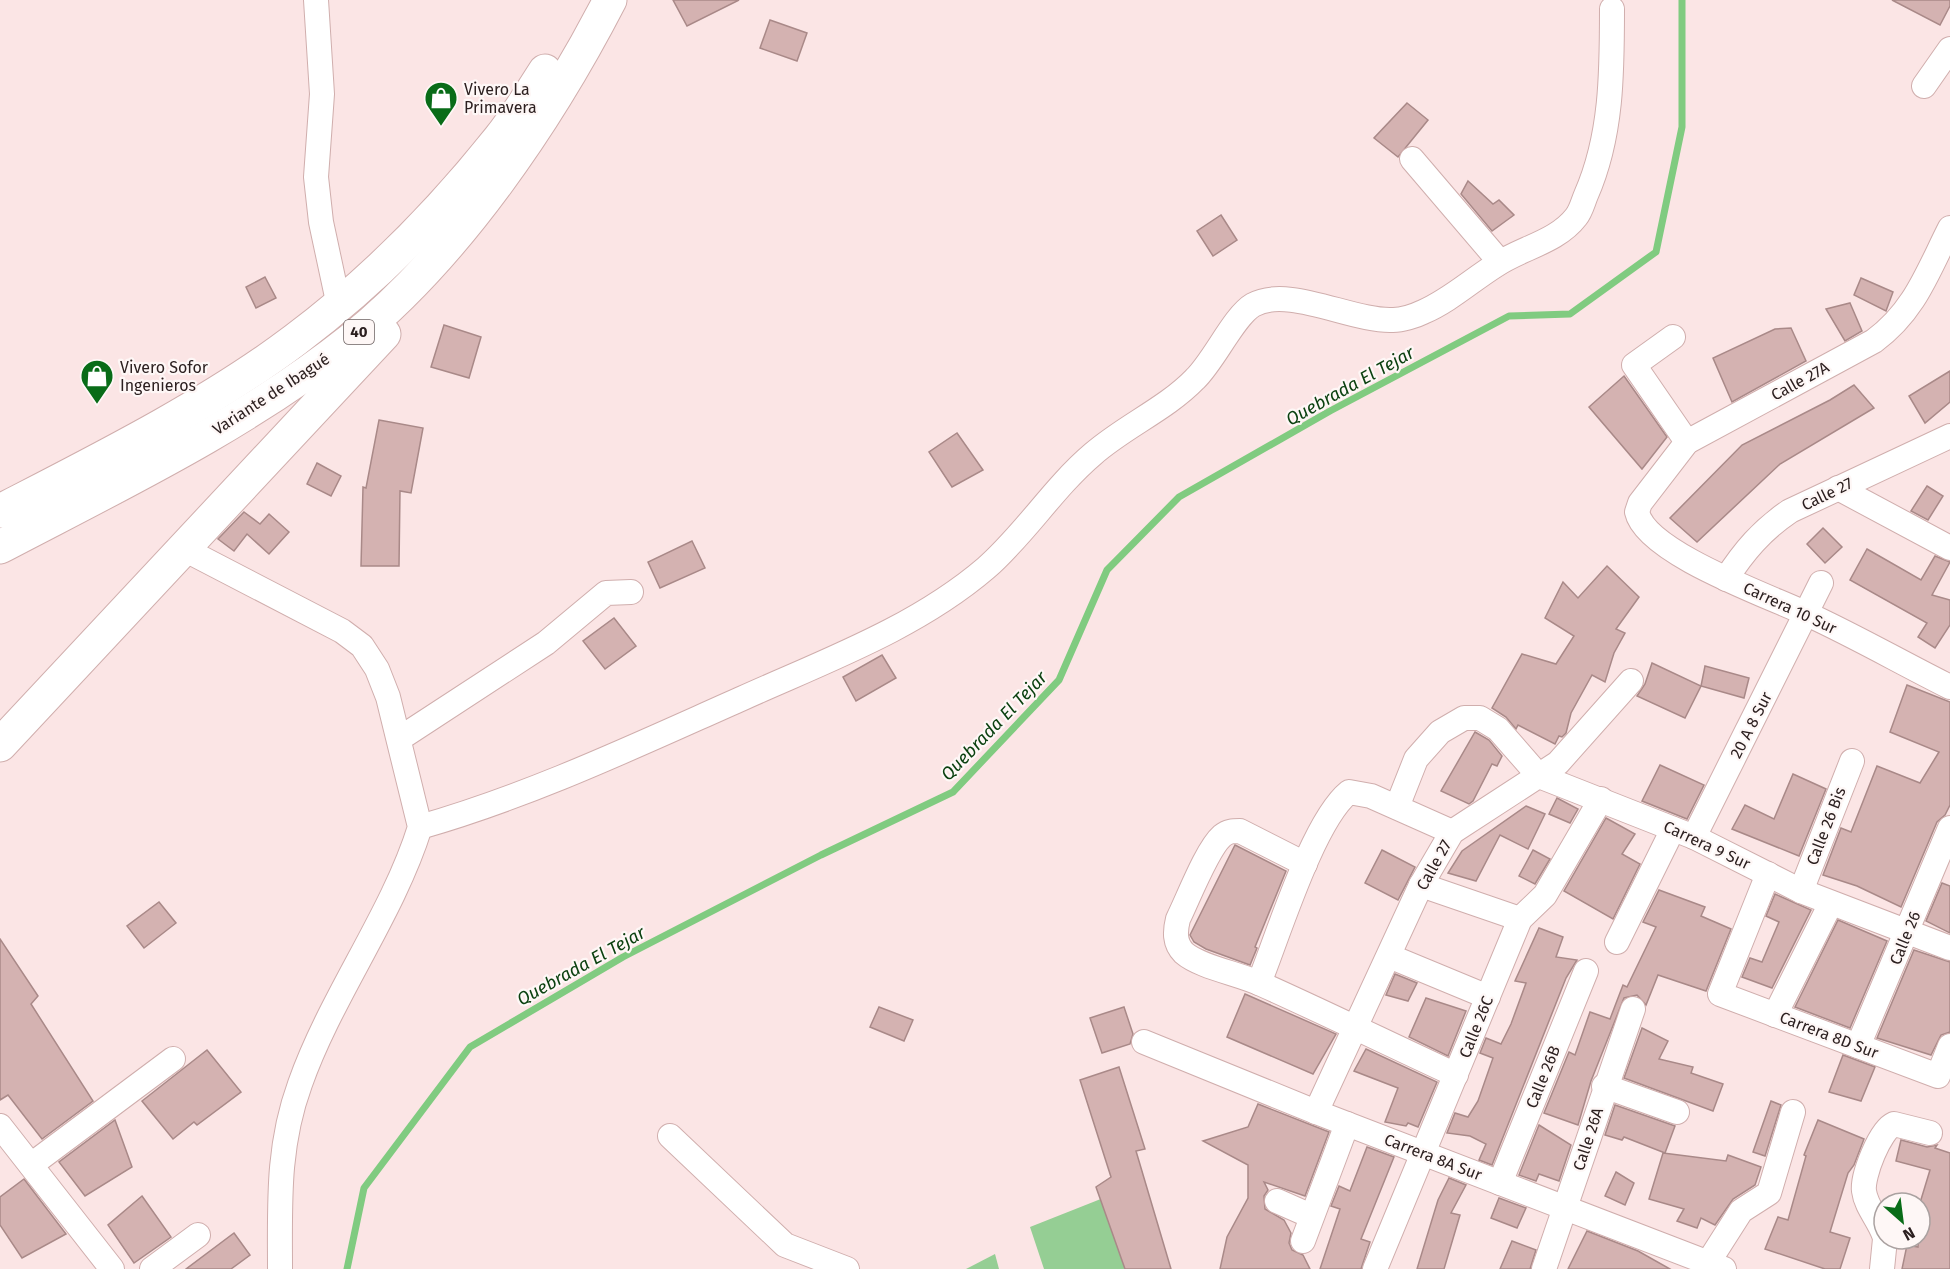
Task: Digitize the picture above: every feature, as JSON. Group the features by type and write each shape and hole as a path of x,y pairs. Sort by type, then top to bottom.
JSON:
{"highway":[{"name":"Variante de Ibagué","path":"0,509 199,403 294,342 339,306 419,231 499,138 567,39 587,0"},
{"name":"Variante de Ibagué","path":"0,547 179,453 265,401 351,340 421,275 520,151 593,34 610,0"},
{"path":"0,745 403,312 421,275"}],"street":[{"path":"316,0 322,94 316,177 321,222 339,306"},
{"path":"420,827 470,813 608,758 844,653 912,619 954,593 1018,537 1058,488 1094,453 1194,381 1212,360 1241,317 1254,304 1274,299 1365,317 1394,320 1421,313 1500,262 1555,236 1577,216 1592,181 1604,132 1612,81 1612,9"},
{"path":"1924,86 1950,49"},
{"path":"1412,159 1500,262"},
{"name":"Calle 27A","path":"1638,519 1637,512 1640,503 1687,442 1874,341 1895,326 1910,307 1950,228"},
{"path":"1673,337 1634,365 1687,442"},
{"name":"Calle 27","path":"1726,579 1746,549 1766,527 1790,511 1947,441"},
{"path":"1838,488 1950,548"},
{"name":"Carrera 10 Sur","path":"1638,519 1651,535 1726,579 1807,614 1950,687"},
{"path":"184,549 342,631 362,646 377,669 399,739 420,827 414,848 355,963 300,1083 281,1155 280,1269"},
{"path":"1807,614 1821,583"},
{"path":"399,739 546,643 606,593 631,592"},
{"name":"20 A 8 Sur","path":"1683,833 1807,614"},
{"name":"Calle 27","path":"1316,1112 1422,885 1452,832 1539,776 1574,747 1631,681"},
{"name":"Carrera 9 Sur","path":"1397,807 1416,759 1440,732 1464,718 1480,718 1498,729 1539,776 1683,833 1801,891 1950,948"},
{"name":"Calle 26 Bis","path":"1801,891 1852,761"},
{"path":"1259,983 1305,864 1332,811 1349,792 1359,793 1397,807 1452,832"},
{"name":"Calle 26C","path":"1375,1269 1520,919 1545,895 1600,799"},
{"name":"Calle 26","path":"1858,1046 1908,933 1941,877 1950,828"},
{"path":"1305,864 1240,831 1230,831 1213,847 1178,919 1175,930 1178,945 1185,954 1259,983 1456,1075"},
{"path":"1617,942 1683,833"},
{"name":"Carrera 8D Sur","path":"1768,874 1720,994 1938,1076 1950,1046"},
{"path":"1422,885 1520,919"},
{"path":"1775,1015 1832,903"},
{"path":"1389,956 1488,997"},
{"name":"Calle 26B","path":"1500,1183 1586,971"},
{"name":"Calle 26A","path":"1544,1269 1566,1209 1604,1086 1632,1009"},
{"name":"Carrera 8A Sur","path":"1144,1042 1712,1267"},
{"path":"31,1165 173,1059"},
{"path":"1604,1086 1677,1112"},
{"path":"1712,1267 1741,1211 1769,1193 1793,1112"},
{"path":"1303,1241 1347,1124"},
{"path":"1872,1210 1863,1191 1865,1177 1882,1132 1894,1124 1930,1133"},
{"path":"0,1126 112,1269"},
{"path":"670,1136 785,1245 847,1269"},
{"path":"1277,1201 1311,1216"},
{"path":"152,1269 198,1235"},
{"path":"1882,1269 1884,1251"}],"green space":[{"path":"1126,1189 1150,1269 1044,1269 1030,1227"},
{"path":"995,1254 999,1269 966,1269"}],"building":[{"path":"673,0 739,0 687,26"},
{"path":"1892,0 1950,0 1950,6 1940,25"},
{"path":"770,20 807,33 797,61 760,48"},
{"path":"1407,103 1428,120 1398,157 1374,138"},
{"path":"1468,181 1493,204 1499,200 1514,215 1492,231 1461,194"},
{"path":"1221,215 1237,240 1213,256 1197,231"},
{"path":"265,277 276,298 256,308 246,287"},
{"path":"1861,278 1893,292 1886,311 1854,295"},
{"path":"1850,303 1862,331 1845,341 1826,309"},
{"path":"444,325 481,337 469,378 431,367"},
{"path":"1791,328 1806,361 1732,402 1713,358 1775,329"},
{"path":"1950,371 1950,402 1925,423 1909,396"},
{"path":"1624,376 1667,437 1642,469 1589,407"},
{"path":"1854,385 1874,408 1780,464 1697,542 1670,518 1742,445 1830,400"},
{"path":"379,420 423,428 411,493 400,491 399,566 361,566 363,487 366,488"},
{"path":"957,433 983,470 952,487 929,452"},
{"path":"317,463 341,476 331,496 307,484"},
{"path":"1927,486 1943,496 1928,520 1911,511"},
{"path":"244,512 260,524 269,514 289,532 269,554 247,534 234,551 218,539"},
{"path":"1823,528 1842,547 1825,563 1807,544"},
{"path":"692,541 705,568 660,588 648,562"},
{"path":"1867,549 1921,580 1935,556 1950,562 1932,595 1950,600 1950,625 1935,648 1918,637 1927,623 1850,580"},
{"path":"1607,566 1639,597 1616,629 1625,633 1614,653 1605,682 1592,675 1571,713 1566,733 1562,737 1559,736 1555,744 1518,725 1516,729 1506,717 1492,708 1522,654 1556,664 1574,636 1545,618 1563,582 1578,598"},
{"path":"614,618 636,646 605,669 583,641"},
{"path":"882,655 896,678 856,701 843,677"},
{"path":"1652,663 1701,686 1685,718 1637,696 1645,684"},
{"path":"1705,666 1749,678 1744,698 1701,686"},
{"path":"1907,685 1950,702 1950,805 1945,815 1937,822 1901,907 1857,886 1823,875 1841,828 1851,832 1877,766 1920,783 1939,752 1890,732"},
{"path":"1475,732 1489,740 1502,756 1497,766 1492,764 1473,801 1469,804 1441,791"},
{"path":"1660,765 1704,785 1687,819 1642,801"},
{"path":"1793,774 1826,789 1799,856 1732,829 1745,805 1774,819"},
{"path":"1557,798 1578,809 1570,823 1549,814"},
{"path":"1526,806 1545,814 1528,849 1500,835 1476,881 1448,873 1462,851"},
{"path":"1606,818 1635,834 1622,854 1640,864 1613,919 1564,891"},
{"path":"1235,845 1286,871 1250,965 1206,949 1194,942 1190,935"},
{"path":"1382,850 1415,867 1398,900 1365,883"},
{"path":"1533,850 1550,859 1535,884 1519,876"},
{"path":"1942,883 1950,886 1950,933 1926,921"},
{"path":"1659,890 1705,907 1701,916 1731,929 1706,991 1658,975 1646,1005 1637,995 1624,998 1591,1081 1578,1125 1544,1113 1569,1052 1575,1055 1590,1012 1610,1019 1623,985 1627,987 1656,927 1643,922"},
{"path":"1775,894 1811,910 1772,988 1742,977 1750,958 1762,962 1779,922 1766,916"},
{"path":"159,902 176,923 144,948 127,926"},
{"path":"1838,920 1887,941 1850,1028 1795,1007"},
{"path":"1539,928 1563,937 1556,957 1577,960 1566,978 1492,1165 1479,1160 1486,1144 1470,1136 1447,1133 1455,1113 1468,1117 1478,1101 1493,1058 1480,1053 1486,1038 1501,1044 1511,1024 1526,983 1515,981"},
{"path":"0,939 38,996 31,1004 93,1101 42,1139 8,1095 0,1100"},
{"path":"1914,950 1950,962 1950,1032 1941,1035 1931,1055 1877,1038"},
{"path":"1395,974 1417,983 1408,1001 1386,995"},
{"path":"1245,994 1336,1034 1313,1074 1227,1037"},
{"path":"1426,998 1466,1011 1448,1056 1409,1037"},
{"path":"879,1007 913,1020 904,1041 870,1027"},
{"path":"1124,1007 1133,1034 1130,1044 1102,1053 1090,1018"},
{"path":"1642,1028 1668,1041 1659,1059 1693,1067 1691,1073 1723,1084 1713,1111 1624,1078"},
{"path":"1366,1049 1437,1082 1418,1127 1408,1123 1406,1126 1385,1122 1398,1088 1354,1071"},
{"path":"207,1050 241,1092 197,1125 194,1122 173,1139 142,1101"},
{"path":"1843,1055 1875,1067 1861,1101 1829,1092"},
{"path":"1119,1067 1145,1149 1136,1151 1171,1269 1125,1269 1096,1187 1111,1177 1080,1080"},
{"path":"1771,1101 1781,1105 1765,1156 1753,1152"},
{"path":"1258,1104 1329,1132 1305,1196 1264,1182 1268,1190 1264,1196 1265,1209 1284,1220 1291,1233 1289,1243 1292,1250 1303,1255 1310,1269 1220,1269 1227,1237 1248,1198 1248,1165 1203,1141 1248,1127"},
{"path":"1615,1105 1675,1126 1665,1153 1624,1137 1622,1140 1605,1135"},
{"path":"115,1120 132,1167 85,1196 59,1162"},
{"path":"1818,1120 1864,1139 1854,1165 1848,1173 1830,1232 1850,1238 1840,1269 1825,1269 1765,1249 1778,1217 1788,1220 1806,1156 1804,1155"},
{"path":"1539,1125 1571,1145 1559,1181 1539,1174 1536,1181 1519,1175"},
{"path":"1901,1140 1927,1147 1937,1145 1935,1148 1950,1153 1950,1269 1902,1269 1906,1251 1932,1251 1932,1191 1924,1191 1930,1170 1896,1161"},
{"path":"1367,1147 1394,1157 1361,1239 1370,1242 1361,1269 1320,1269 1340,1209 1331,1206 1339,1186 1350,1191"},
{"path":"1663,1153 1726,1161 1728,1155 1761,1167 1755,1185 1733,1199 1715,1225 1701,1218 1697,1228 1677,1221 1684,1209 1649,1199"},
{"path":"1616,1172 1634,1183 1625,1205 1605,1196"},
{"path":"1449,1178 1466,1185 1451,1213 1460,1215 1444,1269 1417,1269 1438,1200"},
{"path":"24,1179 66,1234 22,1258 0,1225 0,1197"},
{"path":"142,1196 171,1237 134,1263 108,1225"},
{"path":"1499,1198 1526,1208 1517,1228 1491,1218"},
{"path":"1587,1231 1638,1251 1670,1269 1568,1269"},
{"path":"234,1233 250,1255 231,1269 186,1269"},
{"path":"1512,1241 1536,1250 1530,1269 1500,1269"}],"waterway":[{"name":"Quebrada El Tejar","path":"347,1269 364,1188 470,1047 623,957 821,855 953,792 1059,680 1107,570 1179,497 1330,411 1509,316 1570,314 1656,252 1682,127 1682,0"}],"place":[{"name":"Vivero La Primavera","path":"441,127"},
{"name":"Vivero Sofor Ingenieros","path":"97,405"}]}
